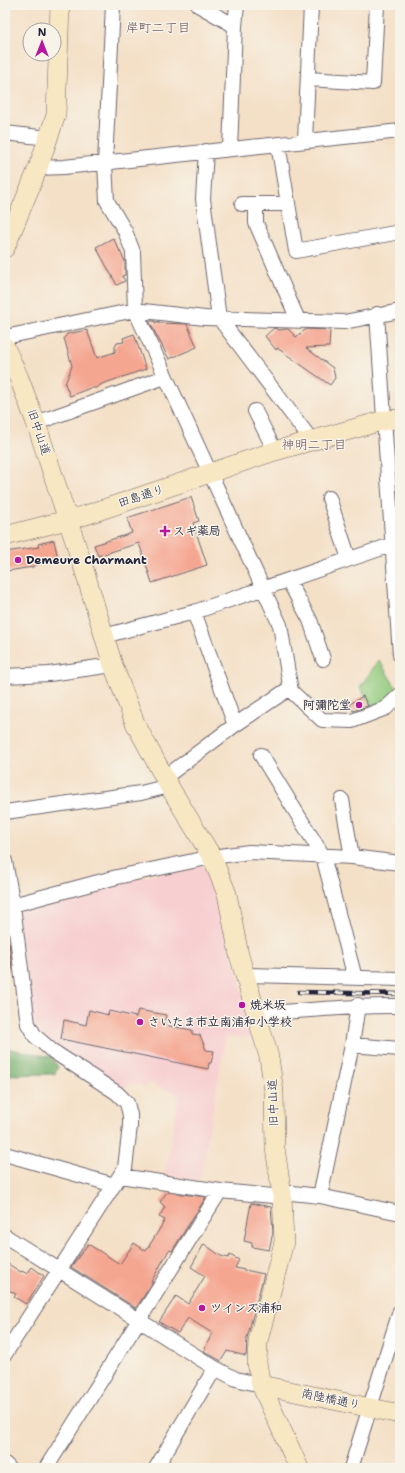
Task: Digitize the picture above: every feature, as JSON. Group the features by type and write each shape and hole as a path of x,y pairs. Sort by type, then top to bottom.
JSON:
{"street":[{"path":"5,248 38,168 56,115 60,5"},
{"path":"113,5 105,163 107,201 125,231 133,252 135,310 280,625 290,688 322,720 352,721 386,708 400,695"},
{"path":"198,5 235,26"},
{"path":"230,149 237,5"},
{"path":"305,141 311,5"},
{"path":"308,79 373,83 377,5"},
{"path":"38,168 64,168 206,151 400,131"},
{"path":"5,133 48,138"},
{"path":"278,144 296,251 400,232"},
{"path":"206,151 203,199 219,318 312,441"},
{"path":"288,204 249,204 298,320"},
{"path":"5,346 135,310 219,318 344,322 377,314 400,311"},
{"path":"377,314 392,420 400,655"},
{"name":"旧中山道","path":"5,346 22,384 36,423 68,519 113,665 135,722 166,782 212,857 227,894 245,975 269,1057 272,1073 274,1092 275,1153 282,1195 284,1242 257,1352 257,1363 261,1385 299,1468"},
{"path":"36,423 165,377"},
{"path":"255,411 275,451"},
{"name":"田島通り","path":"5,536 68,519 210,474 275,451 392,420"},
{"path":"329,498 349,559"},
{"path":"104,636 194,612 396,543"},
{"path":"288,580 310,620 322,658"},
{"path":"194,612 235,725"},
{"path":"5,676 49,674 113,665"},
{"path":"5,812 141,793 166,782 235,725 290,688"},
{"path":"261,755 323,856 355,978"},
{"path":"342,800 352,857"},
{"path":"9,906 117,877 212,857 249,852 352,857 400,863"},
{"path":"5,861 9,906 28,1024 35,1036 51,1050 117,1093 127,1103 130,1115 125,1168 5,1354"},
{"path":"245,975 400,979"},
{"path":"320,1196 352,1045 358,1005"},
{"path":"256,1014 358,1005 400,1006"},
{"path":"352,1045 400,1049"},
{"path":"5,1154 117,1180 273,1196 292,1193 320,1196 400,1213"},
{"path":"46,1468 220,1191"},
{"path":"5,1236 215,1368 236,1379 261,1385"},
{"path":"351,1468 400,1310"},
{"path":"156,1468 215,1368"},
{"name":"南陸橋通り","path":"261,1385 400,1414"},
{"path":"5,1464 9,1468"}],"shaded area":[{"name":"さいたま市立南浦和小学校","path":"201,865 208,871 256,1038 226,1037 200,1180 165,1175 179,1094 149,1083 146,1087 132,1083 117,1093 35,1036 18,913 22,907 105,885"}],"green space":[{"path":"379,660 396,688 382,705 373,709 360,687"},
{"path":"5,1048 52,1057 58,1067 55,1074 5,1075"}],"building":[{"path":"113,238 125,261 125,275 122,276 125,281 117,285 96,247"},
{"path":"149,321 155,321 155,323 159,321 159,323 187,324 197,347 169,359"},
{"path":"274,328 279,330 288,329 296,337 306,329 330,330 329,347 306,348 333,368 335,378 330,385 277,348 276,350 265,336"},
{"path":"87,330 97,358 115,352 117,343 124,342 123,338 134,334 146,369 70,396 65,384 72,366 64,338 67,334"},
{"path":"191,497 199,521 193,523 207,565 152,583 139,543 98,556 94,545 132,533 127,518"},
{"path":"54,540 58,559 33,567 7,571 5,566 5,552 39,547 38,544"},
{"name":"阿彌陀堂","path":"363,696 368,706 353,711 350,704"},
{"path":"5,943 9,943 12,969 5,970"},
{"path":"89,1010 108,1015 109,1011 136,1017 138,1010 166,1015 164,1025 192,1030 192,1034 200,1035 206,1050 214,1051 211,1063 209,1063 208,1069 61,1039 64,1020 86,1025"},
{"path":"167,1192 206,1197 172,1251 169,1250 151,1282 153,1282 136,1308 71,1267 88,1244 120,1264 134,1243 146,1251 165,1220 159,1217 165,1207 160,1202"},
{"path":"251,1203 271,1207 273,1232 269,1250 252,1247 252,1243 244,1241"},
{"path":"204,1244 221,1256 228,1258 230,1255 239,1260 235,1268 264,1274 247,1338 246,1356 227,1351 221,1361 204,1351 212,1333 188,1318 178,1333 159,1322 176,1296 188,1304 205,1276 191,1267"},
{"path":"5,1262 27,1274 32,1267 44,1276 26,1304 14,1297 16,1294 5,1288"}],"railway":[{"path":"299,992 400,994"}],"place":[{"name":"スギ薬局","path":"165,531"},
{"name":"Demeure Charmant","path":"18,560"},
{"name":"阿彌陀堂","path":"359,705"},
{"name":"焼米坂","path":"242,1005"},
{"name":"さいたま市立南浦和小学校","path":"140,1022"},
{"name":"ツインズ浦和","path":"202,1308"}],"district":[{"name":"岸町二丁目","path":"158,27"},
{"name":"神明二丁目","path":"314,444"}]}
